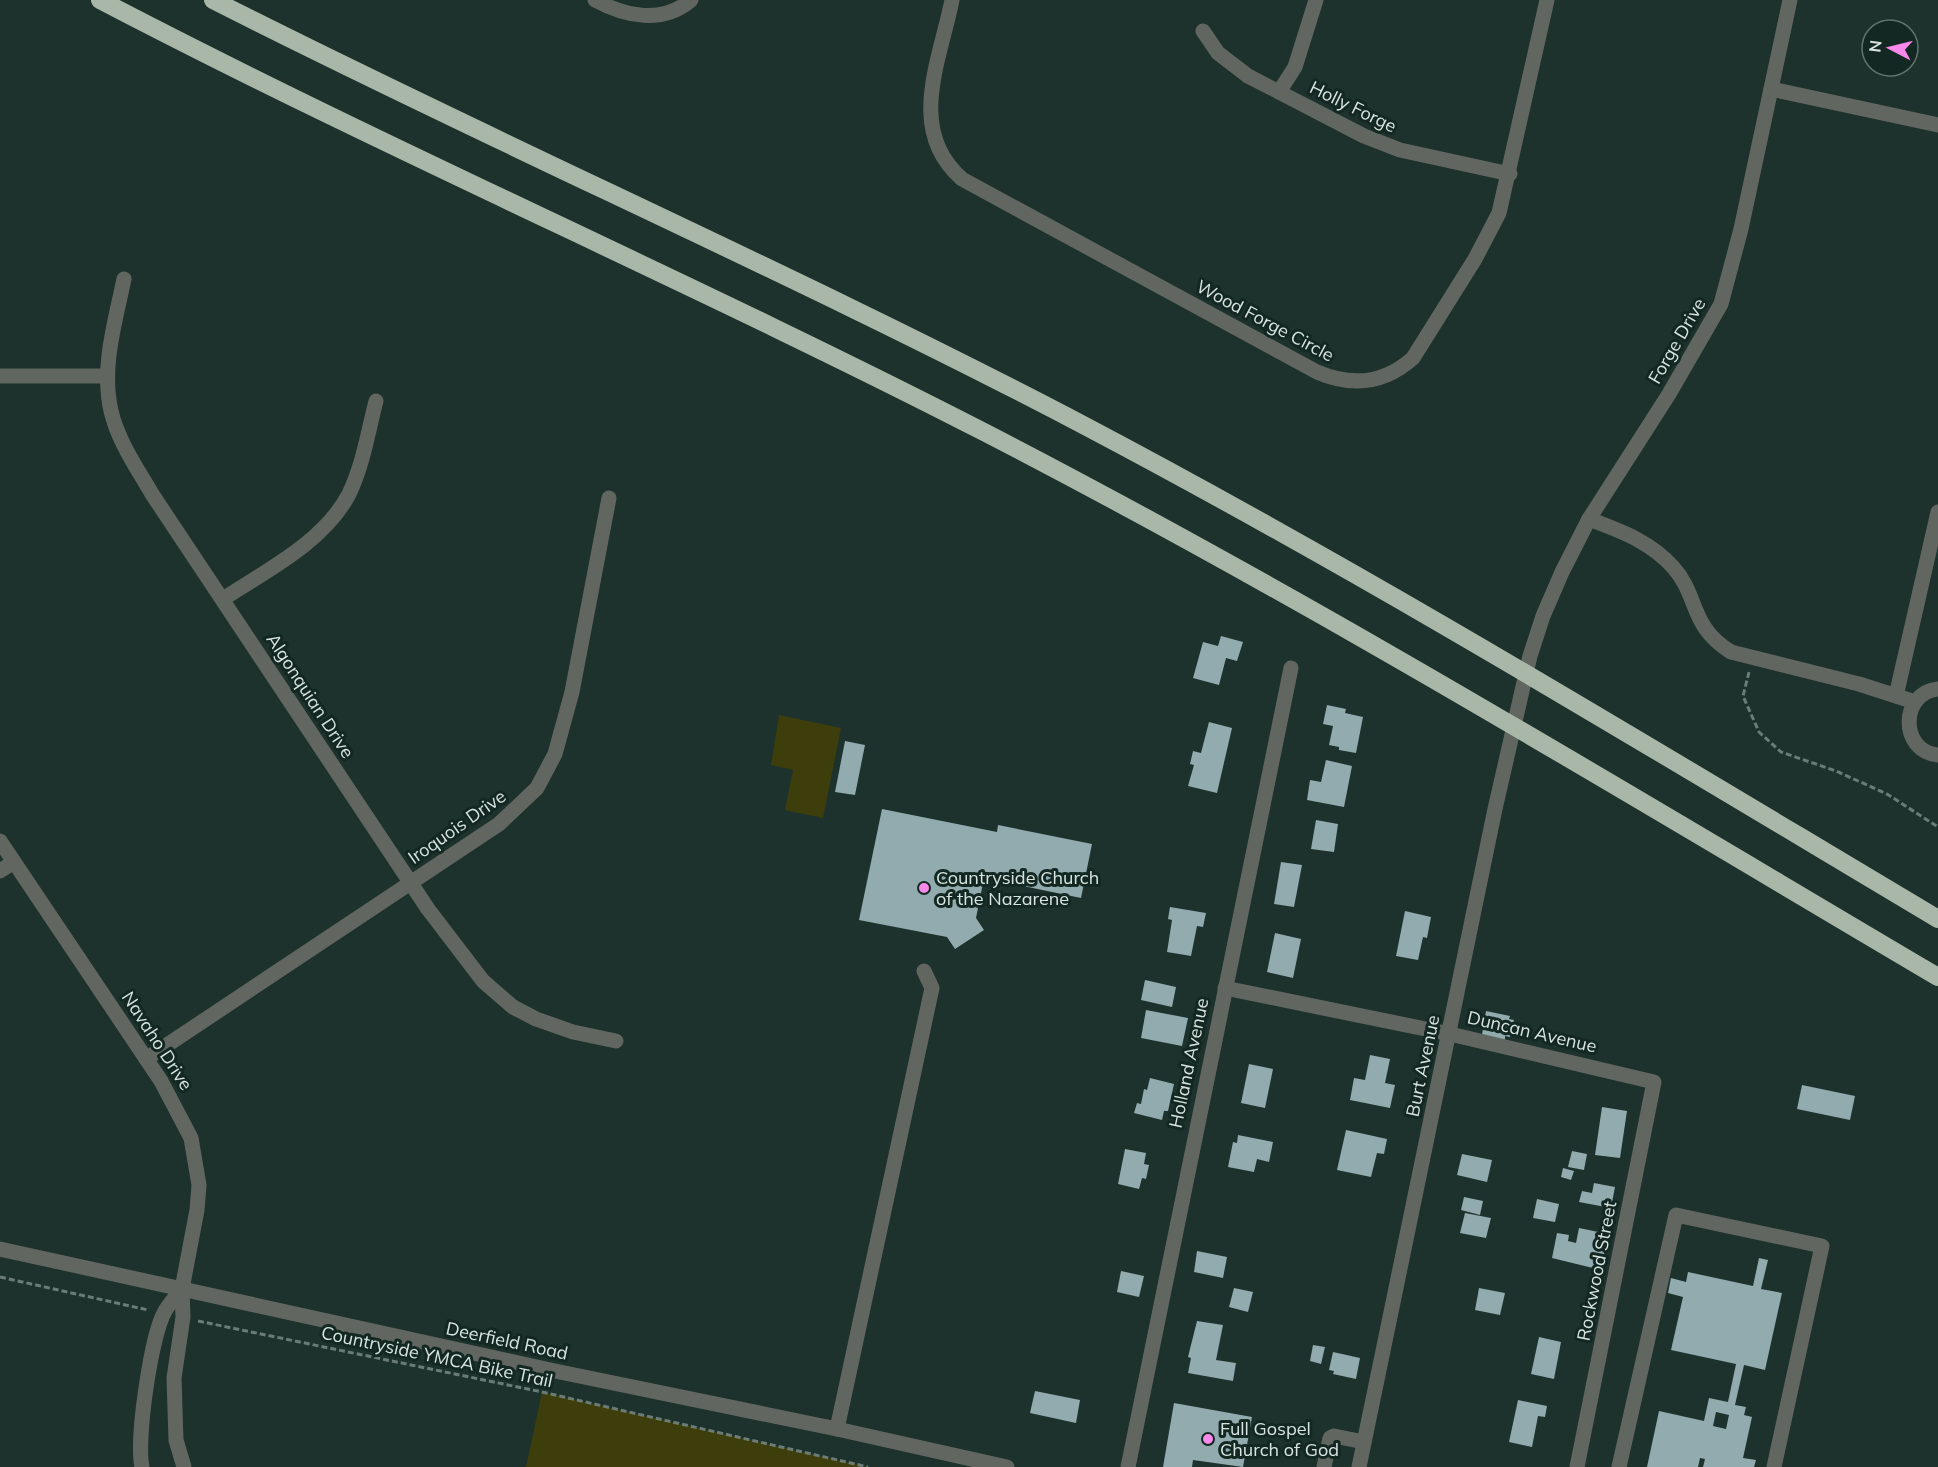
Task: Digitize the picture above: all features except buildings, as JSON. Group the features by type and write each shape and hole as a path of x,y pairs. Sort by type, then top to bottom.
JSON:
{"highway":[{"path":"100,0 372,136 687,284 978,429 1203,548 1514,726 1938,977"},
{"path":"213,0 457,120 794,279 1085,426 1308,548 1526,674 1938,919"}],"street":[{"path":"595,0 627,13 653,16 678,9 691,0"},
{"name":"Wood Forge Circle","path":"952,0 929,111 932,137 952,170 962,179 1329,377 1348,381 1367,381 1392,374 1413,358 1494,225 1510,174 1547,0"},
{"path":"1279,92 1299,59 1316,0"},
{"name":"Forge Drive","path":"1526,674 1543,616 1590,519 1669,394 1721,304 1741,229 1790,0"},
{"name":"Holly Forge","path":"1203,31 1227,61 1279,92 1364,136 1400,150 1510,174"},
{"path":"1771,89 1938,125"},
{"name":"Algonquian Drive","path":"124,279 110,347 107,376 112,412 126,448 152,494 458,951 492,991 536,1019 573,1032 616,1041"},
{"path":"0,376 107,376"},
{"path":"223,599 315,536 338,510 350,492 359,467 376,401"},
{"name":"Iroquois Drive","path":"146,1059 500,824 519,808 544,778 555,754 572,692 609,498"},
{"path":"1896,696 1938,512"},
{"path":"1590,519 1632,536 1654,549 1681,578 1702,626 1720,645 1731,652 1859,684 1915,702"},
{"name":"Holland Avenue","path":"1128,1467 1291,668"},
{"name":"Burt Avenue","path":"1359,1467 1526,674"},
{"path":"1938,689 1923,694 1915,702 1908,723 1910,733 1923,750 1938,754"},
{"name":"Navaho Drive","path":"0,841 146,1059 180,1114 191,1137 197,1162 197,1210 182,1289"},
{"path":"0,871 14,862"},
{"path":"837,1429 932,988 924,971"},
{"name":"Duncan Avenue","path":"1225,988 1450,1034 1654,1082"},
{"name":"Rockwood Street","path":"1577,1467 1654,1082"},
{"path":"1619,1467 1676,1215 1822,1246 1774,1467"},
{"name":"Deerfield Road","path":"0,1249 555,1371 837,1429 1007,1467"},
{"path":"142,1467 141,1415 163,1313 182,1289"},
{"path":"182,1289 183,1317 174,1378 176,1440 184,1467"},
{"path":"1324,1467 1330,1438 1334,1436 1364,1442"}],"path":[{"path":"1752,659 1743,696 1764,739 1781,752 1836,771 1887,794 1938,827"},
{"path":"0,1277 163,1313"},
{"name":"Countryside YMCA Bike Trail","path":"183,1317 542,1392 868,1467"}],"shaded area":[{"path":"779,715 841,728 823,818 785,810 793,770 771,765"},
{"path":"542,1392 868,1467 526,1467"}],"place":[{"name":"Countryside Church of the Nazarene","path":"924,888"},
{"name":"Full Gospel Church of God","path":"1208,1439"}]}
